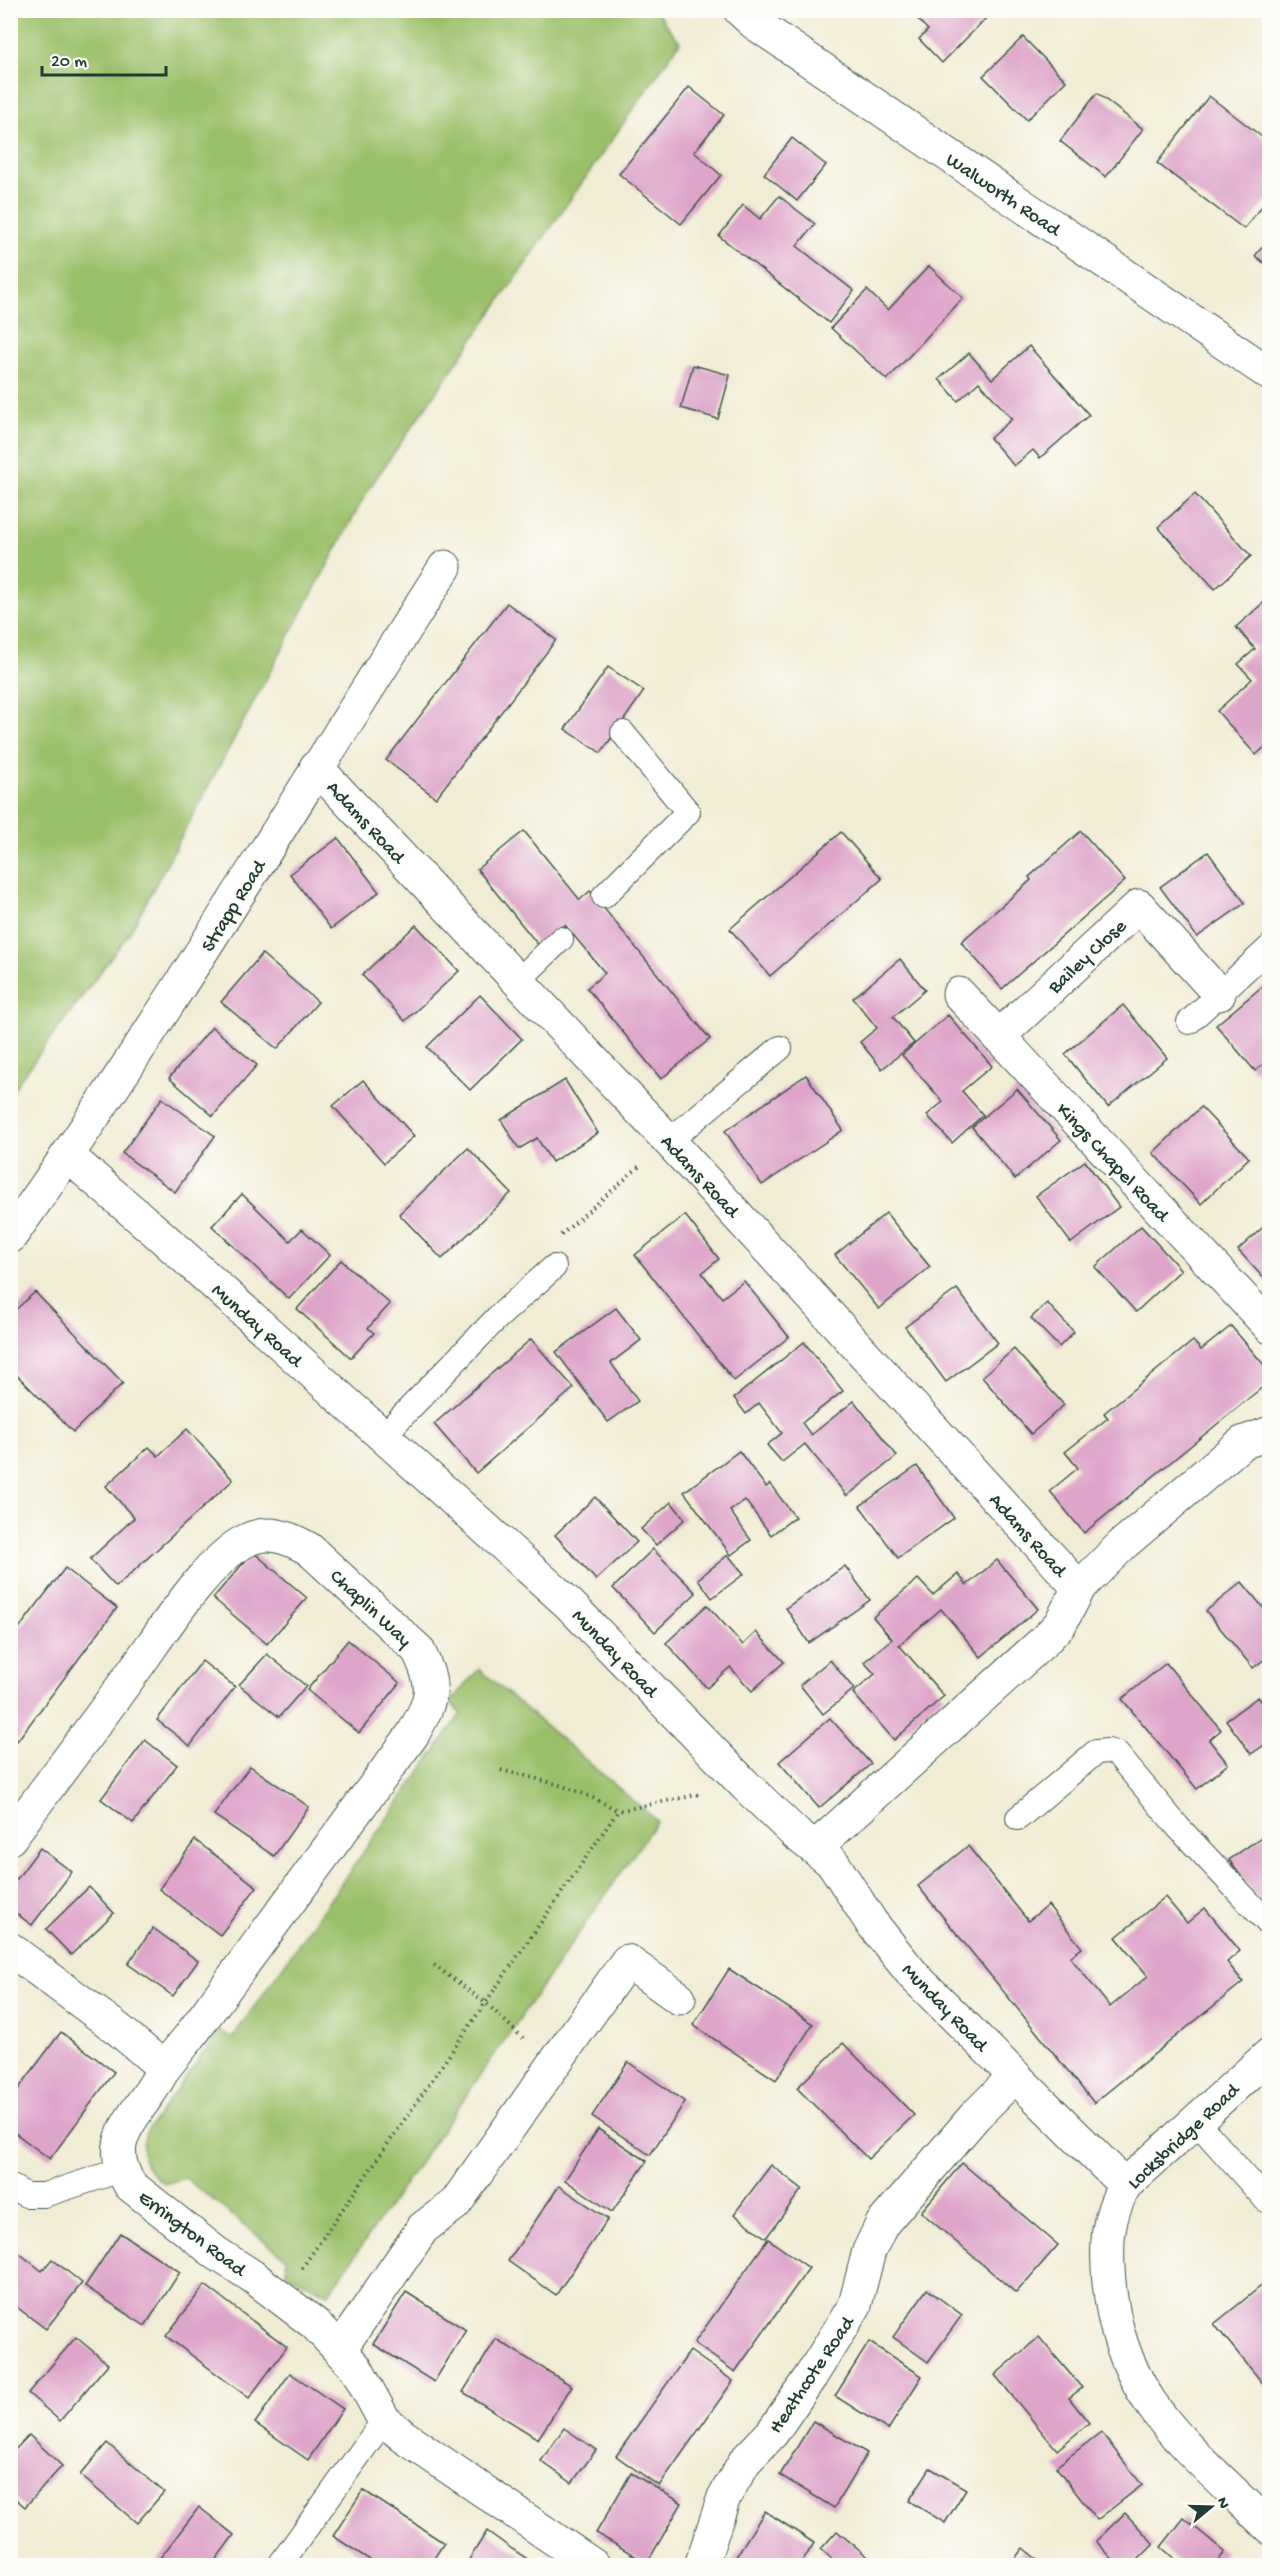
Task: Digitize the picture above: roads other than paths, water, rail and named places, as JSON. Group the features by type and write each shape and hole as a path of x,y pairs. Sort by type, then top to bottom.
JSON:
{"street":[{"name":"Walworth Road","path":"751,14 1269,374"},
{"name":"Strapp Road","path":"10,1237 68,1156 200,958 316,767 445,567"},
{"name":"Adams Road","path":"316,767 669,1141 1079,1588"},
{"name":"Bailey Close","path":"998,1037 1139,906 1219,994"},
{"name":"Kings Chapel Road","path":"959,994 1269,1327"},
{"name":"Munday Road","path":"68,1156 160,1235 568,1603 746,1786 796,1834 832,1863 871,1922 914,1976 1125,2185"},
{"path":"815,1848 1044,1641 1060,1624 1079,1588 1122,1545 1242,1443 1269,1433"},
{"name":"Chaplin Way","path":"10,1838 179,1608 222,1556 247,1539 266,1533 294,1540 309,1549 418,1650 428,1670 432,1687 427,1708 413,1734 190,2036 164,2067"},
{"path":"10,1949 118,2029 164,2067 127,2124 118,2157 121,2170"},
{"path":"340,2349 423,2228 437,2215 455,2204 627,1961 679,1998"},
{"name":"Locksbridge Road","path":"1269,2054 1125,2185 1115,2204 1106,2252 1112,2313 1131,2373 1161,2420 1269,2528"},
{"name":"Heathcote Road","path":"701,2565 724,2497 745,2460 772,2433 855,2306 869,2251 882,2224 975,2116 1015,2076"},
{"name":"Errington Road","path":"121,2170 130,2185 160,2211 315,2324 356,2368 384,2420 578,2561"}],"lane":[{"path":"604,896 688,812 623,732"},
{"path":"518,981 561,939"},
{"path":"1189,1022 1269,947"},
{"path":"669,1141 780,1048"},
{"path":"382,1437 497,1318 554,1267"},
{"path":"1018,1818 1096,1752 1108,1751 1118,1754 1178,1827 1269,1925"},
{"path":"1196,2121 1266,2200"},
{"path":"10,2186 26,2195 45,2195 121,2170"},
{"path":"279,2565 384,2420"}]}
